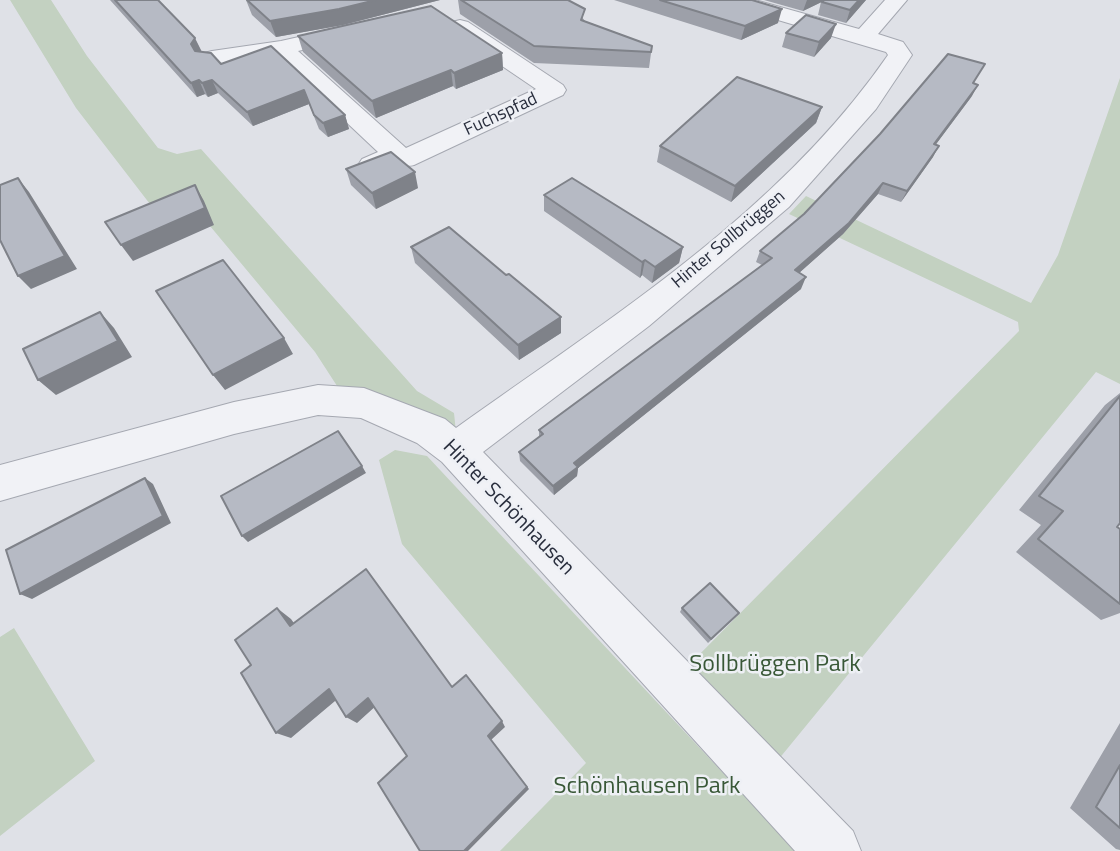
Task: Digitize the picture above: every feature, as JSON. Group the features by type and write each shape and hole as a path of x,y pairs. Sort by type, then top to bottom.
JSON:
{"street":[{"path":"731,0 864,37 896,0"},
{"name":"Fuchspfad","path":"369,167 396,154 404,159 554,90 437,11"},
{"path":"212,58 281,48 372,27"},
{"name":"Hinter Sollbrüggen","path":"457,450 637,317 779,200 867,104 900,55 895,47 864,37"},
{"path":"281,48 396,154"},
{"name":"Hinter Schönhausen","path":"0,483 234,418 318,400 364,403 431,431 457,450 833,851"}],"green space":[{"path":"10,0 51,0 87,56 158,148 177,154 201,149 417,391 454,413 456,432 339,389 315,352 190,202 153,208 76,108"},
{"name":"Sollbrüggen Park","path":"1120,78 1120,384 1096,372 778,760 689,665 1019,331 1018,322 789,214 806,196 1031,303 1058,255"},
{"name":"Schönhausen Park","path":"395,450 427,456 796,851 500,851 586,763 402,544 379,460"},
{"path":"14,628 95,761 0,836 0,637"}],"building":[{"path":"115,0 158,0 195,38 191,44 195,51 211,53 221,64 271,46 345,115 323,123 314,115 304,90 247,112 212,80 191,83"},
{"path":"247,0 376,0 270,21"},
{"path":"461,0 568,0 585,9 581,20 652,46 651,52 534,46"},
{"path":"660,0 752,0 782,9 745,26"},
{"path":"859,0 850,10 822,2"},
{"path":"431,6 502,53 454,73 451,70 372,101 298,36"},
{"path":"806,15 836,24 819,42 786,33"},
{"path":"948,54 985,64 973,83 978,85 934,144 939,146 907,191 883,183 849,223 795,270 806,277 574,463 578,467 553,486 519,452 543,434 539,430 772,258 760,251 804,214 880,134"},
{"path":"737,77 822,107 735,186 660,146"},
{"path":"391,152 415,172 372,193 346,169"},
{"path":"18,178 65,256 18,276 0,240 0,185"},
{"path":"572,178 683,247 655,267 645,260 642,262 544,195"},
{"path":"195,185 205,208 121,245 105,222"},
{"path":"449,227 561,317 518,345 411,247"},
{"path":"223,260 284,338 213,375 156,291"},
{"path":"100,312 118,341 38,380 23,349"},
{"path":"1120,396 1120,523 1117,527 1120,529 1120,604 1038,539 1063,511 1039,496"},
{"path":"338,431 362,466 242,536 221,496"},
{"path":"145,478 163,516 20,594 6,550"},
{"path":"366,569 452,687 466,675 502,721 488,736 527,787 464,851 420,851 378,783 407,756 368,698 346,717 329,689 276,733 241,673 251,665 235,640 277,608 290,626"},
{"path":"710,583 739,613 711,639 682,608"},
{"path":"1120,765 1120,828 1096,807"}]}
